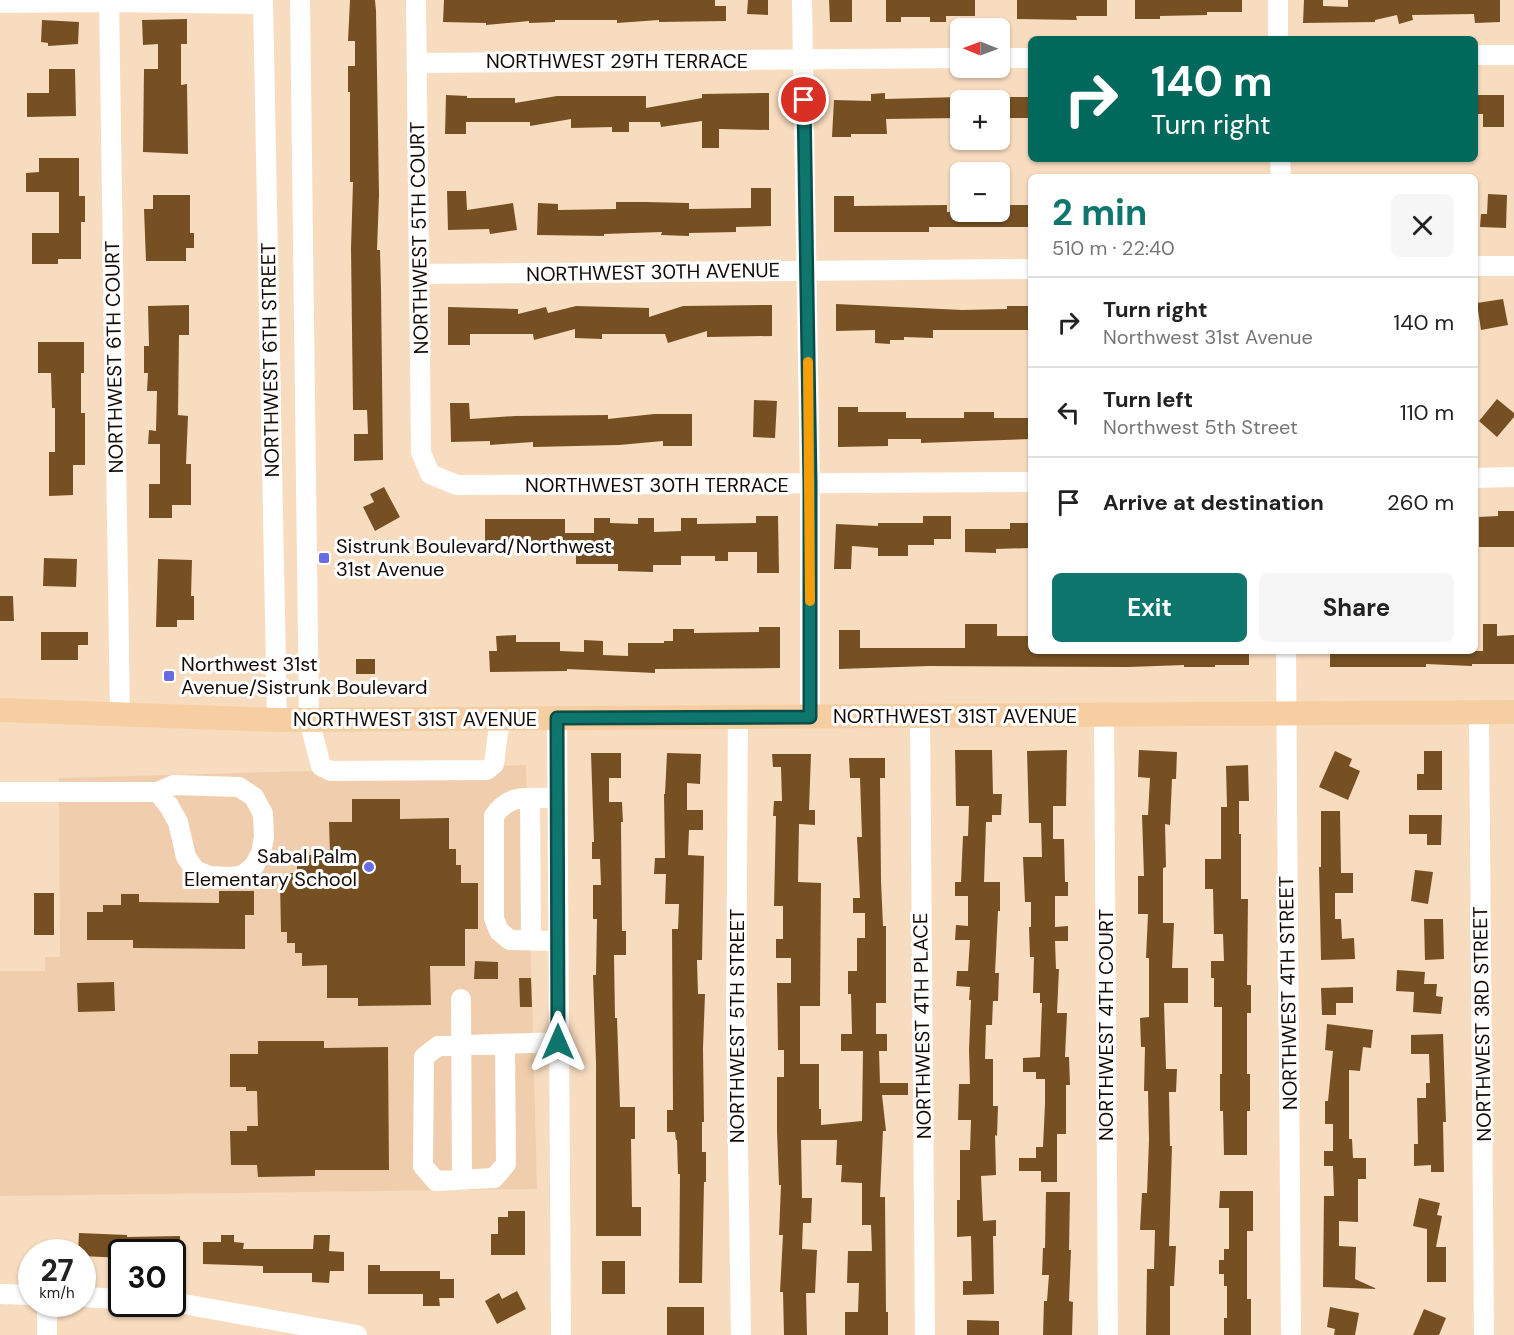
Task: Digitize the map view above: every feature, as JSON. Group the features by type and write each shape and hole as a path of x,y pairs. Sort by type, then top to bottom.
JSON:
{"main road":[{"name":"NORTHWEST 31ST AVENUE","path":"0,710 277,720 1514,712"}],"street":[{"name":"NORTHWEST 6TH STREET","path":"300,0 309,720 321,766 328,770 483,771 490,769 494,764 500,718"},
{"name":"NORTHWEST 5TH COURT","path":"416,0 421,452 430,474"},
{"path":"802,0 810,484 810,717"},
{"path":"1278,0 1278,36"},
{"name":"NORTHWEST 6TH COURT","path":"109,1 120,714"},
{"name":"NORTHWEST 6TH STREET","path":"263,2 277,720"},
{"path":"0,3 263,2"},
{"path":"1478,55 1514,55"},
{"name":"NORTHWEST 29TH TERRACE","path":"417,63 950,58"},
{"path":"1010,58 1028,58"},
{"path":"1478,266 1514,266"},
{"name":"NORTHWEST 30TH AVENUE","path":"420,274 1028,268"},
{"name":"NORTHWEST 30TH TERRACE","path":"430,474 457,485 1028,482"},
{"path":"1478,478 1514,477"},
{"name":"NORTHWEST 4TH STREET","path":"1286,654 1291,1335"},
{"name":"NORTHWEST 3RD STREET","path":"1479,712 1484,1335"},
{"name":"NORTHWEST 4TH COURT","path":"1104,715 1108,1335"},
{"name":"NORTHWEST 4TH PLACE","path":"920,716 925,1335"},
{"name":"NORTHWEST 5TH STREET","path":"738,717 736,1023 741,1335"},
{"path":"557,718 561,1335"},
{"path":"0,792 158,792 174,785 239,787 254,797 263,814 264,837 261,853 254,866 243,875 231,878 209,876 195,870 186,857 178,822 158,792"},
{"path":"556,798 510,800 501,805 494,816 494,918 499,931 510,940 558,941"},
{"path":"530,799 531,940"},
{"path":"461,999 462,1179"},
{"path":"505,1044 506,1164 494,1178 436,1181 423,1166 423,1057 438,1046 558,1042"},
{"path":"0,1294 18,1295"},
{"path":"186,1304 357,1335"},
{"path":"47,1317 47,1335"}],"shaded area":[{"path":"526,765 537,1189 0,1196 0,971 45,971 45,957 60,957 59,778"}],"building":[{"path":"350,0 375,0 376,11 379,195 377,250 380,250 383,460 354,461 354,434 368,434 367,410 353,410 351,248 353,182 350,182 348,66 355,66 355,41 348,41"},
{"path":"444,0 715,0 715,6 726,6 726,21 659,22 659,20 617,23 617,20 555,20 555,22 529,23 529,21 486,25 486,23 443,22"},
{"path":"748,0 768,0 768,15 747,14"},
{"path":"829,0 852,0 852,22 830,22"},
{"path":"886,0 975,0 975,16 946,16 946,22 930,22 930,17 901,17 901,22 886,22"},
{"path":"1017,0 1107,0 1107,16 1076,16 1077,20 1017,19"},
{"path":"1135,0 1242,0 1242,12 1207,12 1207,15 1135,19"},
{"path":"1304,0 1323,0 1323,6 1348,7 1348,0 1500,0 1500,22 1475,23 1474,14 1412,15 1413,20 1399,24 1397,15 1375,20 1375,22 1303,23"},
{"path":"187,19 187,44 181,44 181,85 187,84 188,154 143,152 144,69 158,69 158,44 143,45 142,20"},
{"path":"42,20 79,22 78,44 48,46 48,43 41,42"},
{"path":"49,69 75,69 76,116 27,117 27,93 49,93"},
{"path":"769,93 769,130 719,129 719,148 702,148 702,121 661,127 660,122 629,122 629,132 612,132 612,127 571,128 571,119 530,126 530,122 466,122 466,134 445,134 446,95 467,96 467,98 515,98 515,103 557,96 646,96 646,108 702,98 702,94"},
{"path":"885,93 885,99 950,97 950,118 886,119 887,134 851,134 851,137 832,137 834,100 871,101 871,94"},
{"path":"1478,95 1504,95 1504,127 1483,127 1483,114 1478,114"},
{"path":"1010,97 1028,97 1028,118 1010,118"},
{"path":"39,158 79,158 79,196 85,196 85,222 81,222 81,259 58,259 58,264 32,264 32,233 59,233 59,192 26,192 26,173 39,172"},
{"path":"751,188 771,188 771,226 736,227 736,232 689,233 689,236 661,235 662,232 604,234 604,236 537,235 538,203 558,204 558,210 616,209 616,202 689,203 689,209 751,208"},
{"path":"447,191 466,191 467,210 513,203 517,230 490,234 489,229 448,230"},
{"path":"1488,194 1507,195 1506,228 1480,227 1481,214 1487,214"},
{"path":"153,195 190,195 190,233 194,233 194,248 186,248 186,261 146,261 144,209 153,209"},
{"path":"834,196 854,196 854,206 947,205 950,222 1010,222 1010,205 1028,205 1028,227 929,227 929,232 834,232"},
{"path":"1503,299 1508,325 1481,330 1478,303"},
{"path":"836,304 962,310 1028,306 1028,330 933,330 933,338 904,337 904,340 890,340 890,344 875,343 875,330 836,331"},
{"path":"189,305 189,335 179,335 178,415 188,416 186,464 191,464 191,505 172,505 172,518 149,518 149,484 160,484 160,444 148,444 149,430 156,431 157,391 147,391 148,373 144,373 144,346 149,346 148,306"},
{"path":"772,305 772,336 707,337 707,331 668,343 665,334 602,334 602,339 575,338 575,329 534,340 533,334 470,334 470,345 448,345 448,307 518,309 518,314 546,307 548,313 576,306 649,308 649,317 683,306"},
{"path":"38,342 84,342 81,413 85,413 85,465 73,465 73,495 49,496 49,452 55,452 55,408 52,408 51,373 38,373"},
{"path":"1497,399 1514,413 1514,417 1497,437 1479,421"},
{"path":"754,400 777,401 775,438 753,437"},
{"path":"450,403 469,403 470,419 608,415 608,419 654,414 692,414 692,446 663,446 663,441 619,445 533,447 533,442 490,445 490,441 451,442"},
{"path":"838,407 858,407 858,412 906,412 906,418 964,418 964,412 994,412 994,418 1028,418 1028,439 921,443 921,439 888,439 888,446 838,447"},
{"path":"384,487 400,517 375,531 363,507 374,502 370,494"},
{"path":"1498,511 1514,511 1514,547 1479,547 1479,517 1498,516"},
{"path":"756,516 778,516 779,573 757,573 757,552 728,552 728,561 715,561 715,556 681,556 681,565 653,565 653,572 618,571 618,564 576,564 576,548 485,546 485,519 565,519 565,533 594,533 594,518 610,518 610,523 638,524 638,518 654,518 654,532 681,531 681,518 697,518 697,524 756,523"},
{"path":"923,516 951,516 951,539 934,539 934,545 908,545 908,556 878,556 878,548 852,546 851,569 834,569 836,524 878,526 878,523 923,523"},
{"path":"1010,523 1028,523 1028,548 996,549 996,553 965,552 965,529 1010,529"},
{"path":"44,558 77,559 76,587 43,586"},
{"path":"158,559 192,560 191,596 194,596 194,620 177,620 177,627 156,627"},
{"path":"0,596 13,596 14,621 0,621"},
{"path":"965,624 997,624 997,636 1028,636 1028,654 1249,654 1249,665 1215,665 1215,667 1184,667 1184,665 929,666 839,669 839,630 860,630 860,648 965,648"},
{"path":"1483,624 1497,624 1497,636 1514,635 1514,664 1330,667 1330,654 1478,654 1478,651 1483,651"},
{"path":"759,627 780,627 780,668 655,669 655,673 567,669 567,671 490,672 489,651 497,651 496,636 516,635 516,642 560,642 560,651 584,652 584,640 603,641 603,655 628,656 628,643 673,641 673,629 694,629 694,633 759,632"},
{"path":"41,632 88,632 88,645 78,645 78,660 41,660"},
{"path":"356,659 375,659 375,674 356,674"},
{"path":"955,750 992,750 993,794 1002,794 1001,815 992,815 992,822 986,822 984,882 1000,882 995,973 999,973 998,1001 993,1001 992,1025 986,1025 985,1059 993,1059 993,1106 998,1106 997,1136 995,1135 996,1175 981,1176 983,1221 996,1220 996,1236 993,1236 994,1294 963,1295 963,1281 972,1281 971,1236 957,1237 960,1150 970,1150 971,1120 958,1120 959,1084 970,1084 971,1000 969,1000 970,987 956,986 957,971 968,971 970,940 955,940 956,925 968,926 968,896 955,896 955,882 961,882 963,836 968,836 969,806 956,806"},
{"path":"1067,750 1066,806 1053,806 1053,839 1064,839 1065,882 1068,882 1068,896 1055,896 1055,927 1068,926 1068,941 1055,941 1056,969 1059,969 1057,1013 1067,1013 1065,1057 1069,1057 1070,1085 1066,1085 1066,1134 1057,1134 1057,1182 1041,1182 1041,1171 1019,1171 1019,1158 1036,1158 1036,1147 1043,1147 1045,1104 1045,1079 1036,1079 1036,1072 1023,1072 1023,1058 1040,1057 1042,1003 1040,1003 1040,993 1033,993 1034,957 1030,957 1029,927 1031,927 1031,902 1025,902 1023,857 1042,857 1041,823 1029,823 1027,751"},
{"path":"1139,750 1177,752 1176,779 1172,779 1170,825 1165,824 1166,867 1163,868 1163,923 1174,923 1172,968 1188,968 1188,1003 1164,1003 1166,1069 1177,1069 1176,1092 1169,1092 1170,1146 1172,1146 1169,1246 1176,1246 1174,1286 1170,1286 1170,1335 1146,1335 1147,1269 1154,1269 1155,1230 1140,1230 1142,1193 1147,1193 1149,1140 1148,1091 1144,1091 1145,1047 1141,1047 1140,1018 1149,1017 1149,958 1146,958 1148,914 1138,914 1138,876 1144,876 1142,815 1148,815 1150,778 1138,777"},
{"path":"1335,751 1352,759 1349,766 1360,771 1348,800 1319,787"},
{"path":"1424,751 1442,751 1442,790 1417,790 1417,774 1424,774"},
{"path":"591,753 621,753 621,778 609,778 609,802 622,802 622,931 626,931 626,955 614,955 615,1018 617,1018 620,1107 635,1107 635,1139 631,1139 632,1207 641,1207 641,1236 596,1236 596,1062 593,975 596,975 597,919 593,919 593,885 601,885 600,859 592,859 592,842 594,842"},
{"path":"667,753 701,754 700,784 687,783 687,810 703,810 703,830 689,830 688,855 704,856 702,960 697,960 698,994 705,994 702,1152 706,1152 706,1182 704,1182 702,1283 679,1283 680,1174 678,1174 675,1132 667,1132 667,1110 673,1110 672,929 678,929 679,904 665,904 666,874 654,874 655,858 665,858 664,794"},
{"path":"772,754 811,754 809,810 815,810 815,825 799,824 798,882 821,883 820,1006 800,1006 800,1064 819,1064 821,1125 862,1121 863,1051 841,1051 841,1034 852,1034 848,971 857,971 857,938 865,938 865,913 853,913 853,898 860,898 857,837 862,837 860,778 850,778 849,758 885,758 885,778 880,778 881,881 883,926 886,926 886,1003 876,1003 876,1034 887,1034 887,1051 879,1051 880,1083 908,1083 908,1095 882,1095 886,1131 883,1131 880,1197 885,1197 888,1335 845,1335 845,1312 858,1312 859,1283 847,1283 848,1251 872,1251 871,1225 862,1225 862,1183 841,1182 842,1165 836,1165 837,1140 801,1140 802,1198 812,1198 811,1223 803,1223 802,1249 817,1250 815,1293 806,1293 807,1335 784,1335 783,1292 780,1292 783,1235 779,1235 781,1185 779,1185 777,1131 777,1077 784,1077 784,1050 778,1050 777,983 791,983 791,958 776,958 776,939 783,939 783,906 774,906 776,816 773,816 774,801 782,801 781,767 773,767"},
{"path":"1248,765 1249,801 1239,801 1239,834 1241,834 1241,899 1248,899 1247,985 1251,985 1251,1013 1247,1013 1247,1074 1250,1074 1250,1111 1247,1111 1247,1155 1224,1155 1223,1111 1220,1111 1222,1007 1214,1007 1214,978 1211,978 1211,961 1224,961 1223,934 1214,934 1213,889 1205,889 1205,859 1221,859 1221,807 1227,807 1226,766"},
{"path":"352,799 400,799 400,819 449,818 449,849 456,849 456,865 461,865 461,883 478,883 478,929 465,929 465,966 430,966 431,1005 358,1006 358,998 327,998 327,965 302,966 302,953 295,953 295,943 287,943 287,932 281,932 280,881 287,881 286,873 297,873 297,866 305,866 305,855 330,854 329,822 352,822"},
{"path":"1321,811 1340,811 1341,873 1353,873 1353,893 1335,893 1335,919 1341,919 1342,939 1354,938 1355,959 1321,960 1319,867 1321,867"},
{"path":"1409,815 1442,815 1441,845 1427,845 1427,834 1409,834"},
{"path":"1415,870 1433,872 1428,904 1411,901"},
{"path":"219,891 254,891 254,915 245,915 245,949 133,948 133,940 87,940 87,912 103,912 103,905 121,905 121,894 139,894 139,902 219,903"},
{"path":"34,893 54,893 54,935 34,935"},
{"path":"1424,919 1443,919 1444,959 1425,960"},
{"path":"475,961 498,962 498,979 474,979"},
{"path":"1397,970 1425,972 1424,984 1437,984 1436,996 1443,997 1441,1014 1413,1012 1414,992 1396,991"},
{"path":"519,978 531,978 532,1007 520,1007"},
{"path":"114,982 115,1011 78,1012 77,983"},
{"path":"1353,987 1353,1003 1336,1003 1336,1015 1322,1015 1321,988"},
{"path":"1327,1024 1373,1030 1371,1048 1363,1047 1360,1071 1349,1070 1349,1139 1352,1139 1353,1158 1366,1158 1366,1179 1358,1179 1358,1222 1339,1221 1339,1246 1356,1247 1355,1279 1377,1289 1323,1287 1324,1196 1334,1196 1333,1166 1324,1166 1324,1151 1333,1151 1333,1124 1325,1124 1325,1101 1328,1101 1333,1051 1325,1050"},
{"path":"1443,1034 1446,1122 1443,1122 1444,1172 1431,1172 1431,1165 1414,1166 1414,1144 1418,1144 1417,1098 1426,1098 1426,1083 1430,1083 1429,1054 1411,1054 1411,1035"},
{"path":"258,1041 324,1041 324,1048 388,1047 389,1170 315,1170 315,1176 258,1177 257,1165 231,1165 230,1131 247,1131 247,1126 258,1126 257,1091 246,1091 246,1087 230,1087 230,1054 258,1054"},
{"path":"1220,1191 1253,1191 1253,1231 1247,1231 1247,1299 1251,1299 1251,1335 1224,1335 1224,1318 1227,1318 1227,1286 1224,1286 1224,1274 1219,1274 1219,1260 1224,1260 1224,1249 1229,1249 1229,1208 1219,1208"},
{"path":"1046,1192 1070,1192 1069,1301 1073,1302 1072,1335 1043,1335 1044,1301 1047,1301 1049,1275 1042,1275"},
{"path":"1419,1198 1440,1203 1437,1215 1442,1216 1436,1247 1446,1247 1446,1282 1427,1282 1427,1229 1413,1226"},
{"path":"508,1211 525,1211 525,1255 491,1255 491,1234 498,1234 498,1217 508,1217"},
{"path":"79,1233 127,1235 127,1237 180,1236 180,1239 108,1239 108,1257 96,1257 96,1239 79,1239"},
{"path":"221,1235 234,1235 234,1242 244,1243 243,1249 313,1249 314,1235 330,1235 329,1251 344,1252 344,1271 330,1271 329,1283 312,1282 312,1273 263,1273 263,1266 203,1264 203,1242 221,1242"},
{"path":"602,1261 625,1261 625,1294 602,1294"},
{"path":"368,1265 380,1265 380,1271 440,1271 440,1279 454,1279 454,1298 439,1298 440,1306 423,1306 423,1294 368,1294"},
{"path":"517,1291 526,1309 497,1324 485,1301 499,1293 502,1299"},
{"path":"667,1307 704,1307 704,1335 667,1335"},
{"path":"1330,1307 1359,1313 1355,1335 1334,1335 1335,1329 1327,1327"},
{"path":"1424,1309 1446,1318 1439,1335 1413,1335"},
{"path":"967,1320 999,1321 999,1335 967,1335"}],"slow traffic":[{"path":"808,362 810,601"}],"place":[{"name":"Sistrunk Boulevard/Northwest 31st Avenue","path":"324,558"},
{"name":"Northwest 31st Avenue/Sistrunk Boulevard","path":"169,676"},
{"name":"Sabal Palm Elementary School","path":"369,867"}],"route":[{"path":"558,1042 557,718 810,717 810,484 804,100"}]}
